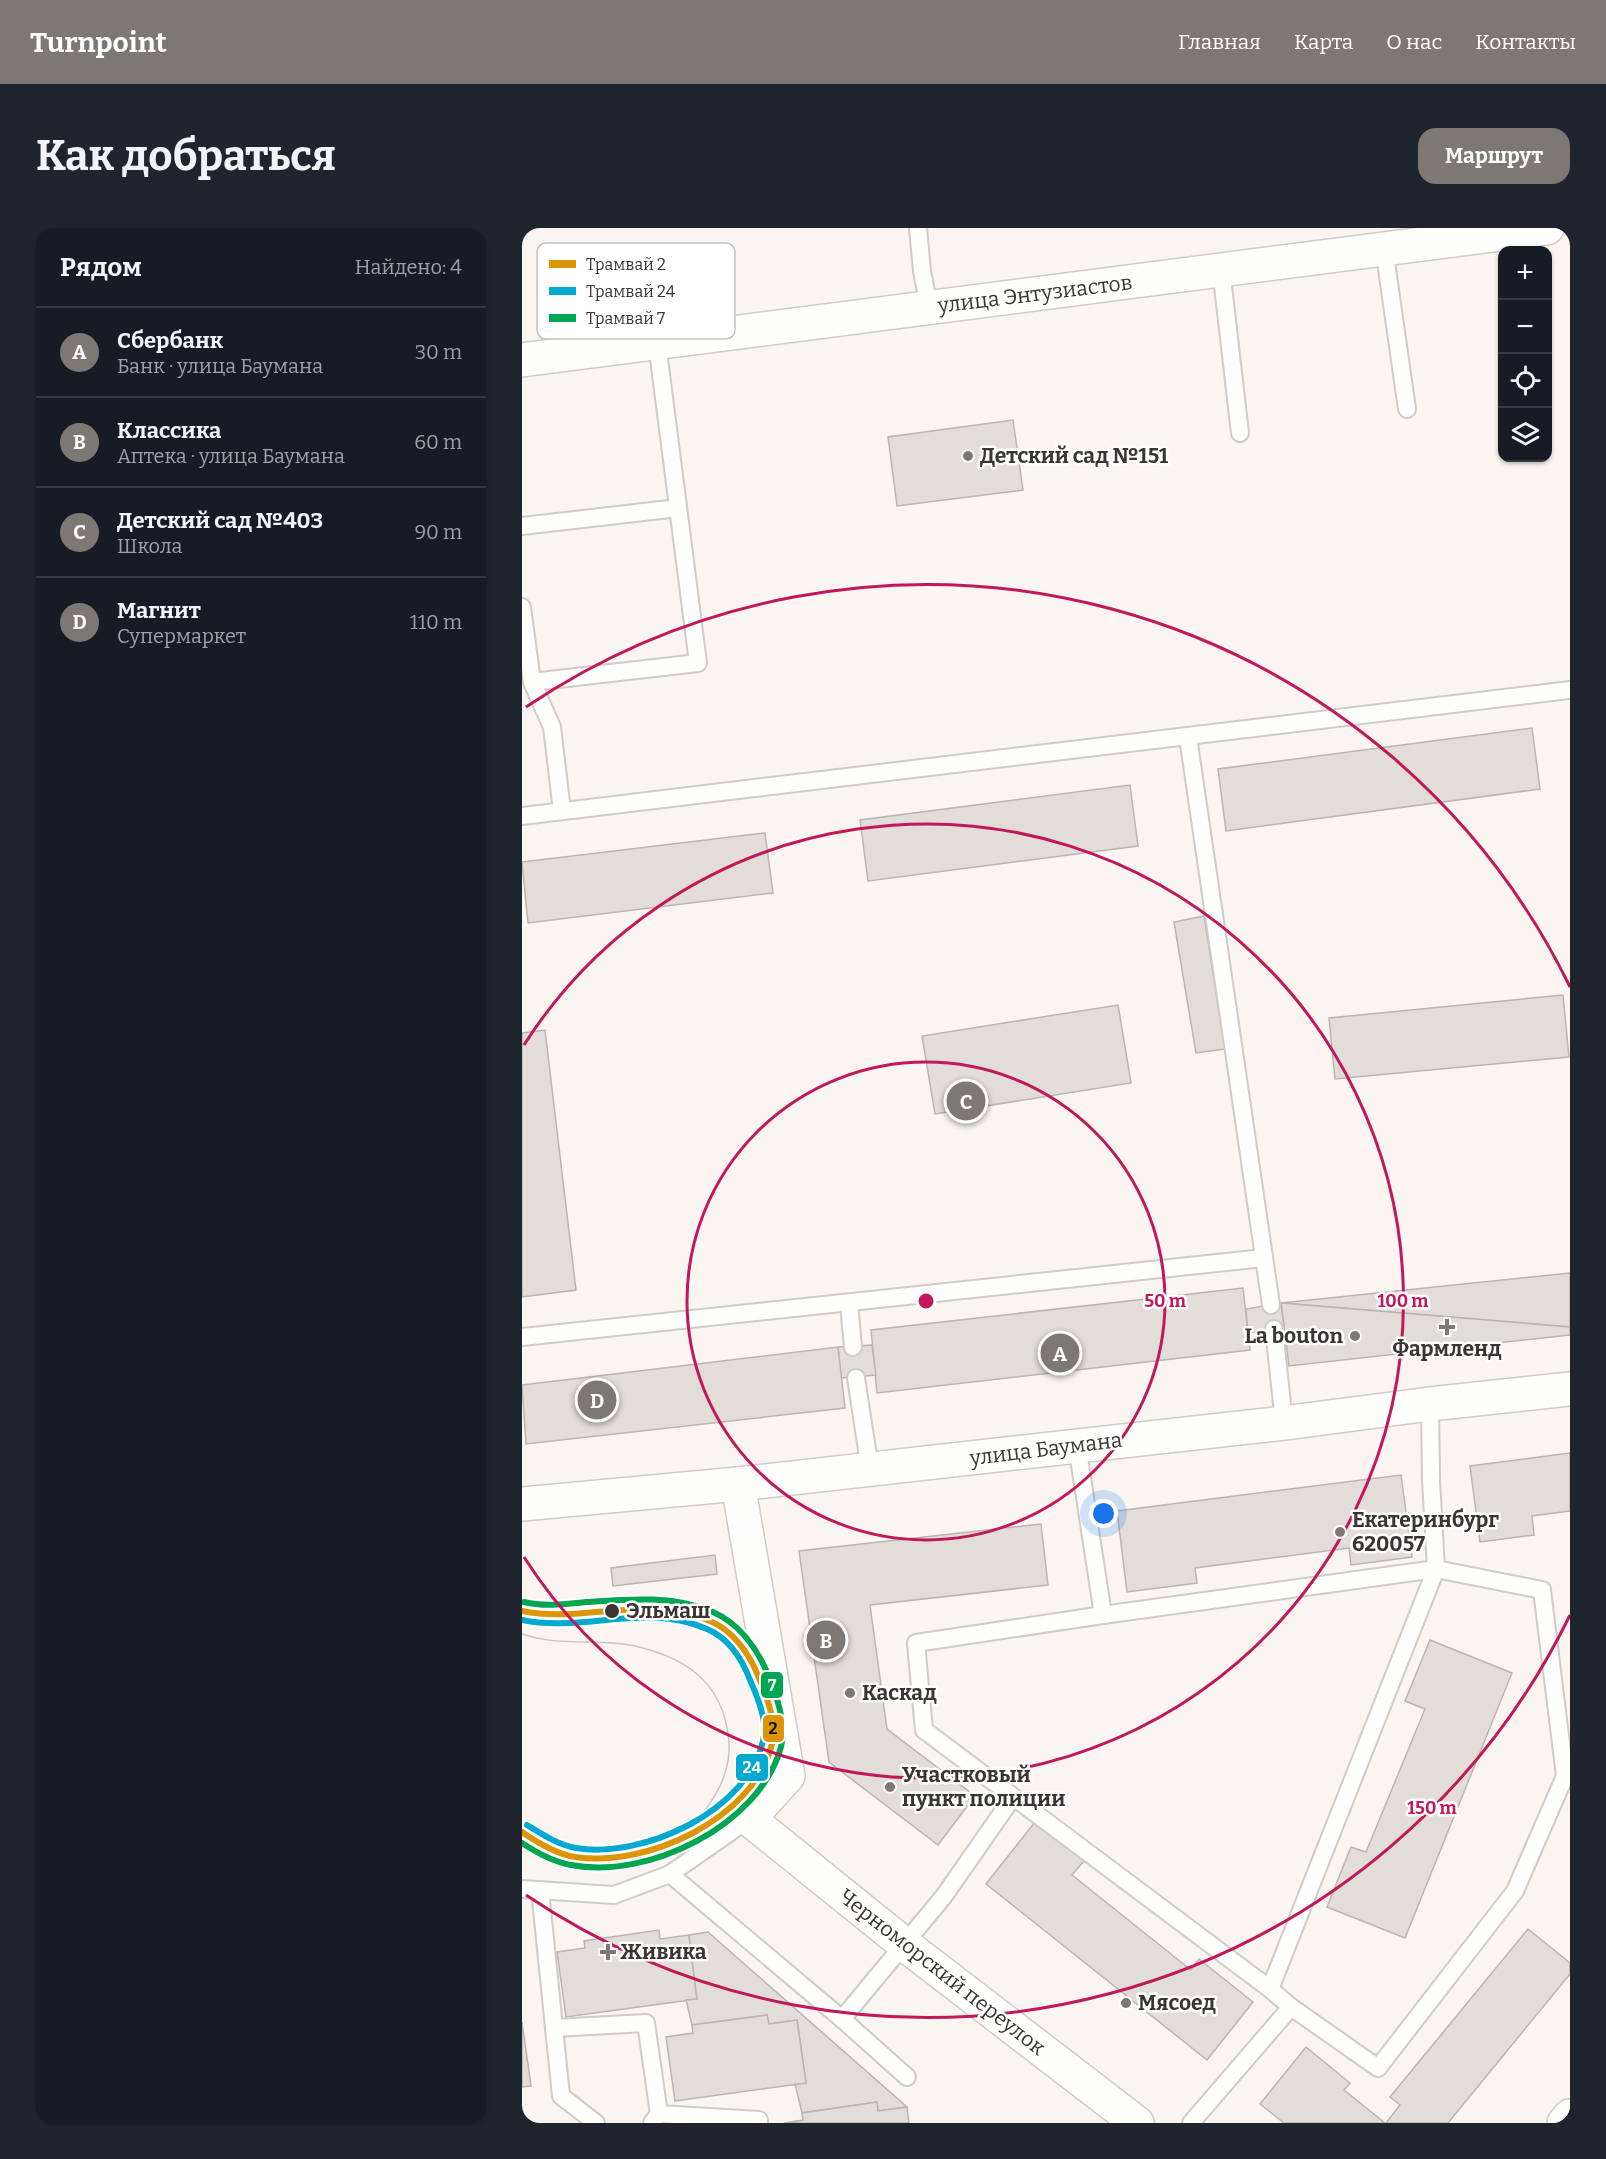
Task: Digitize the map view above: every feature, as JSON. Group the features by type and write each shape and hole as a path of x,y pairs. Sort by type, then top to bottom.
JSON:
{"street":[{"name":"улица Энтузиастов","path":"735,333 1547,228"},
{"path":"1569,228 1570,235"},
{"name":"улица Энтузиастов","path":"522,360 687,339"},
{"name":"улица Баумана","path":"522,1504 738,1484 1570,1389"},
{"path":"738,1484 788,1776 749,1819"},
{"name":"Черноморский переулок","path":"749,1819 904,1944 1137,2123"},
{"path":"1564,2123 1570,2116"}],"lane":[{"path":"918,228 922,271 929,307"},
{"path":"1384,248 1407,409"},
{"path":"1221,269 1240,433"},
{"path":"532,682 698,663 657,343"},
{"path":"522,525 678,508"},
{"path":"522,607 532,682 552,728 562,812"},
{"path":"522,816 1570,690"},
{"path":"1188,737 1271,1305"},
{"path":"522,1337 1264,1258"},
{"path":"849,1303 853,1347"},
{"path":"1274,1329 1284,1423"},
{"path":"856,1378 870,1469"},
{"path":"1270,1989 1436,1569 1430,1404"},
{"path":"1077,1445 1103,1615"},
{"path":"1436,1569 1542,1590 1565,1776 1515,1891 1377,2068 1291,2007 924,1730 916,1643 1436,1569"},
{"path":"842,2019 944,1896 1013,1797"},
{"path":"522,1889 614,1895 670,1874 749,1819"},
{"path":"670,1874 907,2077"},
{"path":"540,1890 561,2096 596,2123"},
{"path":"1191,2123 1291,2007"},
{"path":"554,2028 646,2023 656,2119 759,2120 759,2123"}],"building":[{"path":"1013,420 1023,490 897,506 888,437"},
{"path":"1532,728 1540,789 1226,831 1218,769"},
{"path":"1130,785 1138,846 868,881 860,820"},
{"path":"765,833 773,893 528,923 522,862"},
{"path":"1204,916 1225,1049 1196,1053 1174,922"},
{"path":"1563,995 1569,1057 1335,1079 1329,1018"},
{"path":"1118,1005 1131,1083 935,1114 922,1036"},
{"path":"545,1030 576,1290 522,1297 522,1033"},
{"path":"1570,1273 1570,1327 1281,1303"},
{"path":"1243,1288 1250,1350 877,1393 871,1330"},
{"path":"1281,1303 1570,1327 1570,1335 1289,1366"},
{"path":"1281,1303 1284,1328 1248,1333 1246,1309"},
{"path":"872,1345 876,1375 841,1378 838,1347"},
{"path":"838,1347 845,1408 526,1444 522,1385"},
{"path":"1570,1453 1570,1511 1532,1516 1534,1535 1480,1542 1470,1466"},
{"path":"1401,1475 1412,1557 1351,1565 1349,1548 1195,1568 1197,1583 1127,1592 1117,1511"},
{"path":"1041,1524 1048,1585 870,1605 887,1729 975,1796 938,1845 829,1762 799,1551"},
{"name":"Эльмаш","path":"715,1555 717,1574 613,1586 611,1568"},
{"path":"1430,1640 1512,1673 1405,1938 1327,1907 1351,1847 1366,1852 1425,1709 1405,1701"},
{"path":"1035,1822 1084,1861 1072,1875 1191,1970 1199,1959 1253,2002 1207,2060 986,1884"},
{"path":"1528,1929 1570,1963 1570,1974 1448,2123 1386,2123 1400,2105 1390,2097"},
{"path":"659,1930 660,1939 689,1935 697,1999 566,2017 557,1952 585,1948 584,1941"},
{"path":"708,1932 907,2107 878,2111 877,2102 802,2113 795,2084 806,2083 797,2020 769,2024 767,2015 692,2025 686,2000 697,1999 689,1935"},
{"path":"767,2015 769,2024 797,2020 806,2083 675,2101 666,2037 693,2033 692,2025"},
{"path":"522,2022 531,2086 522,2087"},
{"path":"1306,2047 1350,2083 1344,2090 1385,2123 1284,2123 1260,2104"},
{"path":"877,2102 878,2111 907,2107 909,2123 784,2123 803,2120 802,2113"}],"tram line":[{"name":"7","path":"522,1843 545,1857 571,1865 601,1867 633,1864 666,1855 697,1841 726,1823 750,1800 769,1775 781,1747 783,1728 774,1690 757,1654 738,1629 713,1612 683,1603 651,1600 556,1605 524,1602"},
{"name":"2","path":"522,1611 569,1614 664,1609 687,1613 719,1625 734,1637 751,1661 768,1702 773,1728 772,1744 761,1771 744,1795 720,1816 693,1833 664,1846 633,1855 603,1858 575,1857 547,1848 522,1832"},
{"name":"24","path":"522,1620 568,1623 661,1618 684,1621 707,1629 728,1644 743,1664 759,1702 764,1726 763,1741 753,1766 736,1789 714,1809 660,1838 631,1846 602,1849 576,1848 557,1842 527,1825"},
{"path":"522,1634 550,1640 621,1644 651,1650 666,1655 692,1670 712,1690 727,1726 729,1739 727,1766 722,1782 712,1800 680,1841"}],"place":[{"name":"Детский сад №151","path":"968,456"},
{"name":"Детский сад №403","path":"966,1101"},
{"name":"Фармленд","path":"1447,1327"},
{"name":"La bouton","path":"1355,1336"},
{"name":"Сбербанк","path":"1060,1353"},
{"name":"Магнит","path":"597,1400"},
{"name":"Екатеринбург 620057","path":"1340,1532"},
{"name":"Эльмаш","path":"612,1611"},
{"name":"Классика","path":"826,1640"},
{"name":"Каскад","path":"850,1693"},
{"name":"Участковый пункт полиции","path":"890,1787"},
{"name":"Живика","path":"608,1952"},
{"name":"Мясоед","path":"1126,2003"}]}
